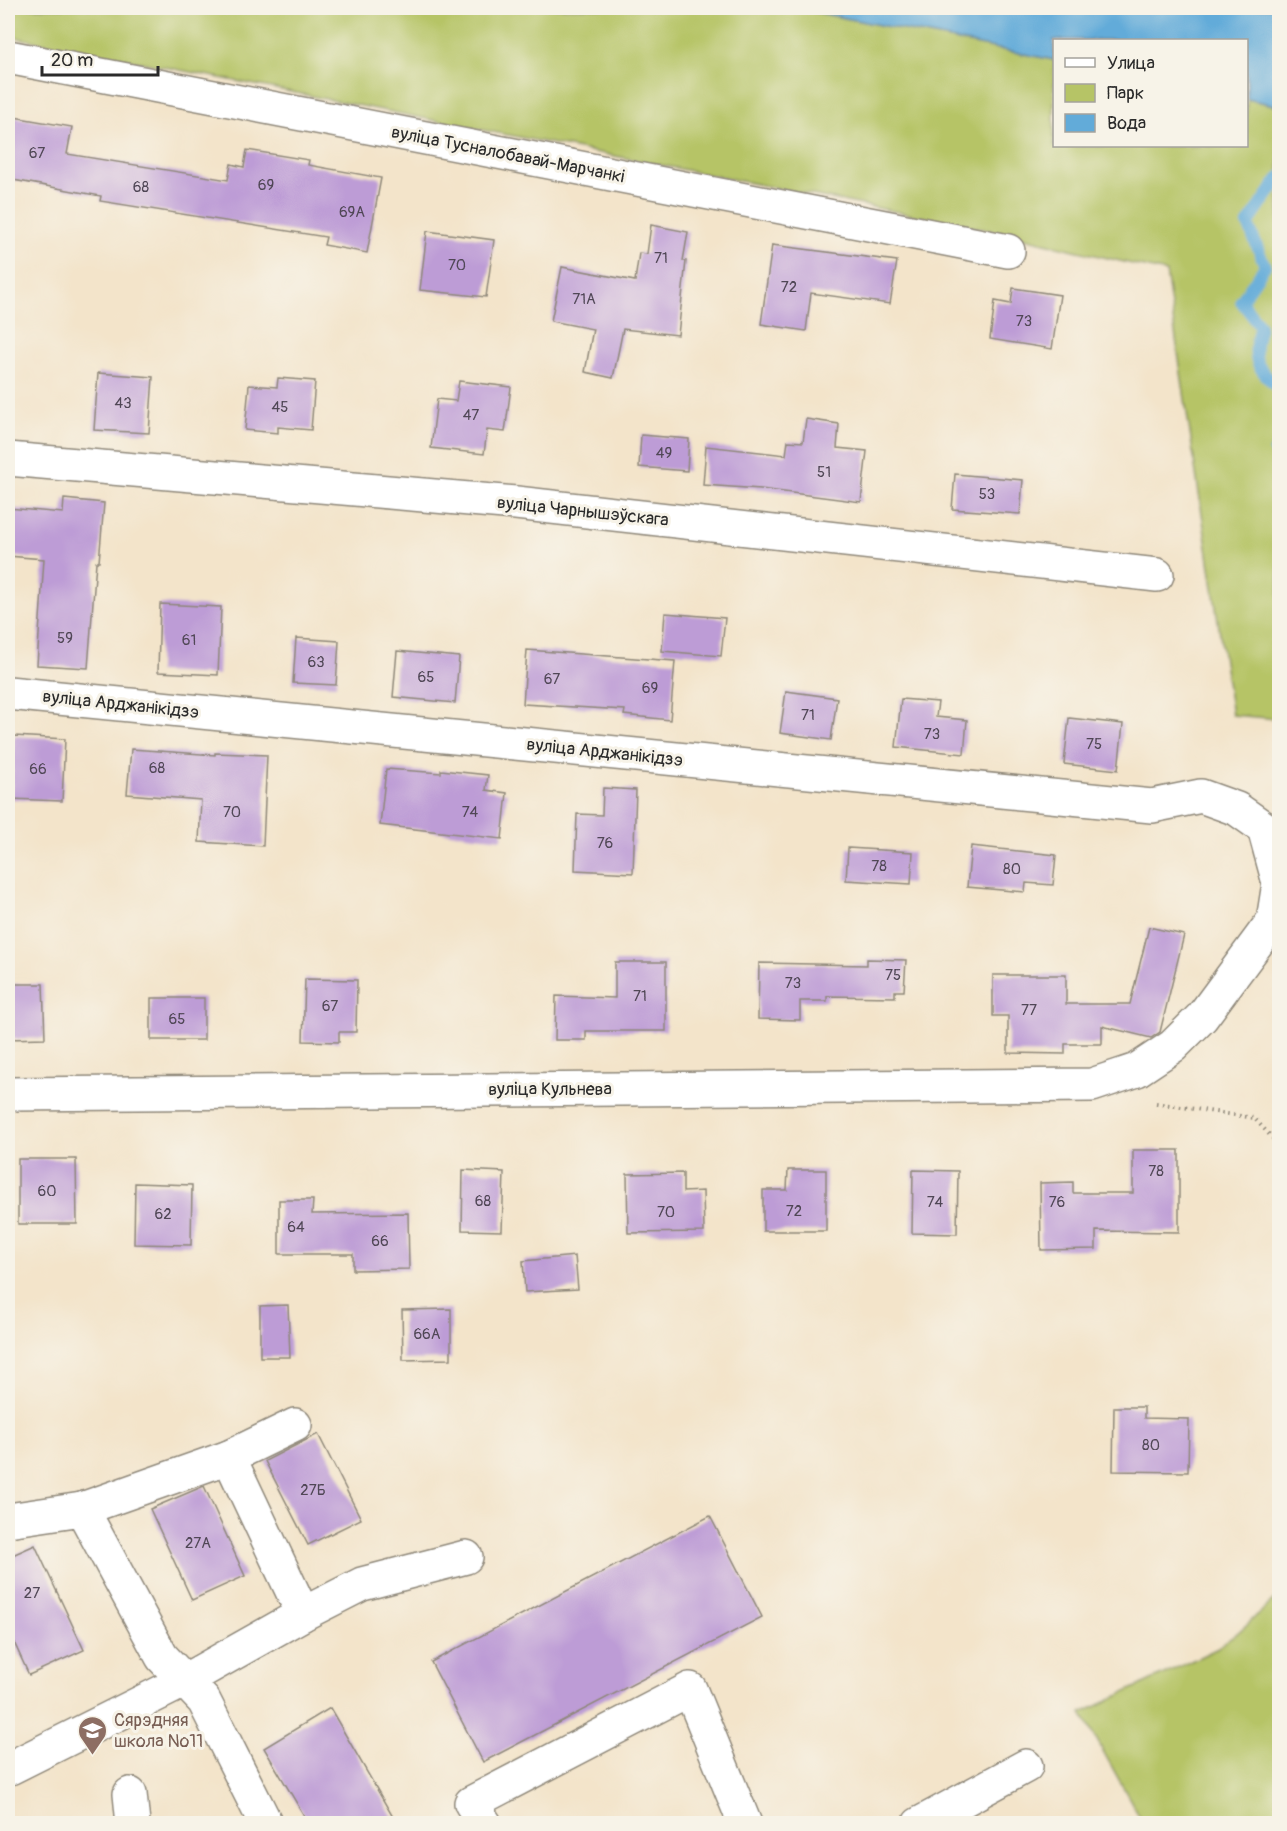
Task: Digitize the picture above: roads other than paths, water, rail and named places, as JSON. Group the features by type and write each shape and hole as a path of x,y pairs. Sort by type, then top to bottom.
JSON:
{"street":[{"name":"вуліца Тусналобавай-Марчанкі","path":"8,57 1008,251"},
{"name":"вуліца Чарнышэўскага","path":"8,459 516,503 1157,575"},
{"name":"вуліца Арджанікідзэ","path":"8,693 1152,806 1201,796"},
{"name":"вуліца Кульнева","path":"8,1094 1092,1085 1137,1070 1173,1046 1202,1017 1273,921 1279,884 1264,828 1237,809 1201,796"},
{"path":"8,1520 82,1509 229,1457 295,1425"},
{"path":"229,1457 303,1614"},
{"path":"82,1509 162,1657 204,1701 266,1824"},
{"path":"10,1768 184,1681 303,1614 362,1584 466,1557"},
{"path":"485,1824 471,1803 690,1689 746,1824"},
{"path":"919,1824 1026,1766"}],"water":[{"path":"795,8 1279,8 1279,106 1248,99 1248,39 1053,39 1053,60"}],"waterway":[{"path":"1280,177 1248,224 1265,266 1241,301 1260,326 1256,347 1257,362 1265,375 1280,390"},
{"path":"1280,444 1275,451 1280,456"}],"place":[{"name":"Сярэдняя школа №11","path":"93,1756"}]}
